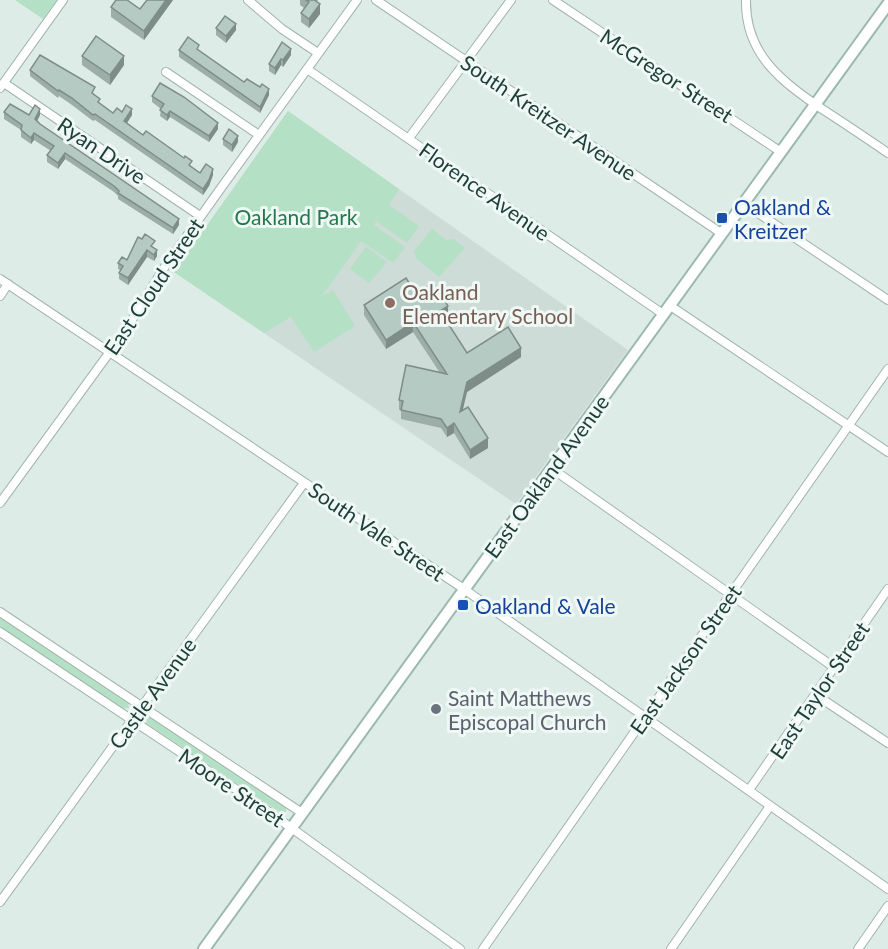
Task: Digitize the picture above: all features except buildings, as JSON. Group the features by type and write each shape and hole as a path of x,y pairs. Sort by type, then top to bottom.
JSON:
{"main road":[{"name":"East Oakland Avenue","path":"204,949 721,233 888,6"}],"street":[{"path":"2,86 63,0"},
{"path":"248,0 318,53 357,0"},
{"name":"South Kreitzer Avenue","path":"376,0 721,233"},
{"path":"409,138 511,0"},
{"name":"McGregor Street","path":"553,0 781,152"},
{"path":"746,0 748,21 759,55 783,82 888,153"},
{"name":"East Cloud Street","path":"0,504 109,352 200,216 318,53"},
{"name":"Florence Avenue","path":"307,69 666,310 848,424 888,452"},
{"path":"166,72 260,135"},
{"name":"Ryan Drive","path":"2,86 200,216"},
{"path":"744,203 888,300"},
{"name":"South Vale Street","path":"0,279 464,589 770,806"},
{"path":"0,296 8,284"},
{"name":"East Jackson Street","path":"483,949 888,369"},
{"path":"551,468 835,668"},
{"name":"Castle Avenue","path":"0,902 304,483"},
{"name":"East Taylor Street","path":"750,790 885,599 888,589"},
{"name":"Moore Street","path":"0,612 302,813"},
{"name":"Moore Street","path":"0,632 292,828 460,949"},
{"path":"816,695 888,743"},
{"path":"670,949 770,806 888,889"},
{"path":"858,949 888,906"}],"shaded area":[{"name":"Oakland Elementary School","path":"288,111 628,350 516,504 174,272"}],"green space":[{"path":"15,0 57,0 43,19"},
{"name":"Oakland Park","path":"288,111 399,189 389,205 419,226 407,243 376,221 374,225 405,247 393,263 361,241 322,296 333,290 355,326 314,352 291,317 264,333 174,272"},
{"path":"432,229 446,240 453,239 465,248 439,277 416,258 414,251"},
{"path":"366,247 387,262 369,283 350,269"},
{"path":"0,615 128,701 129,708 122,708 0,627"},
{"path":"151,717 286,807 286,812 281,813 146,723"}],"place":[{"name":"Oakland & Kreitzer","path":"722,218"},
{"name":"Oakland Elementary School","path":"390,303"},
{"name":"Oakland & Vale","path":"463,605"},
{"name":"Saint Matthews Episcopal Church","path":"436,709"}]}
